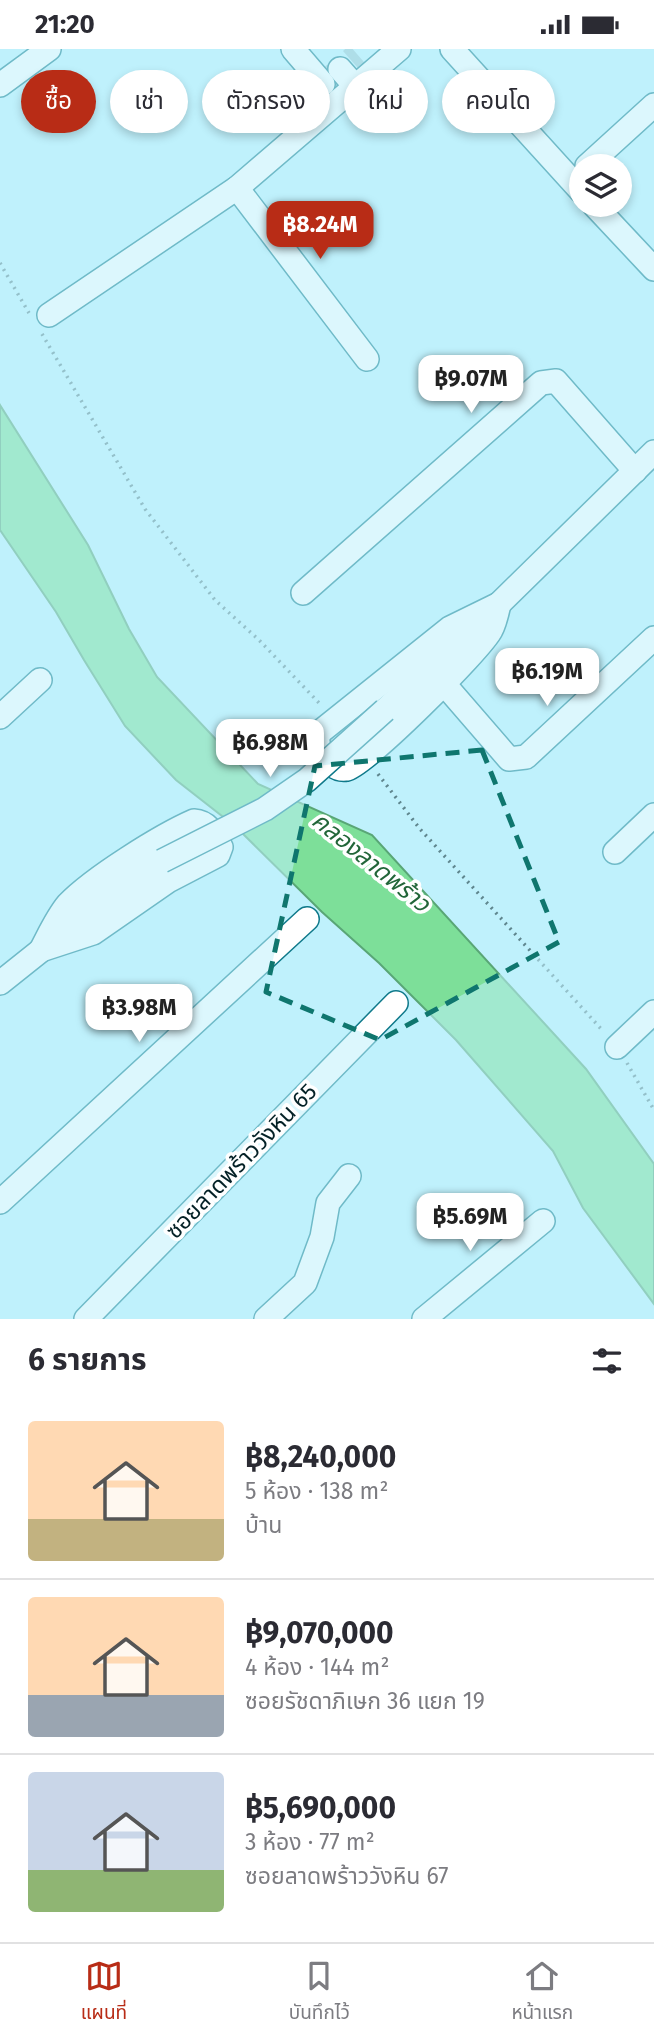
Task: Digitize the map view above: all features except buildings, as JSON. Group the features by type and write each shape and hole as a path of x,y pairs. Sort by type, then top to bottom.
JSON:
{"street":[{"path":"0,85 49,49"},
{"path":"293,49 311,70"},
{"path":"42,323 237,188 348,78 398,49"},
{"path":"452,49 569,167"},
{"path":"605,154 654,106"},
{"path":"237,188 367,359"},
{"path":"605,217 654,269"},
{"path":"303,593 541,383 556,381 635,471"},
{"path":"0,983 94,908 162,861 265,809 307,780 499,604 654,452"},
{"path":"499,604 491,631 445,685 365,757 348,769 337,769 324,757 317,739 320,733 450,628 499,604"},
{"path":"445,685 509,759 526,757 654,638"},
{"path":"0,717 40,680"},
{"path":"615,852 654,815"},
{"path":"201,821 210,829 221,847 221,852 211,860 168,881 93,933 41,950 62,912 82,891 183,826 201,821"},
{"path":"0,1202 307,919"},
{"name":"ซอยลาดพร้าววังหิน 65","path":"86,1319 396,1003"},
{"path":"617,1047 654,1013"},
{"path":"265,1319 305,1283 322,1237 328,1203 349,1176"},
{"path":"424,1319 543,1221"}],"path":[{"path":"0,263 42,323 153,519 215,600 259,640 335,720"},
{"path":"365,757 420,829 617,1047 654,1110"}],"highlighted area":[{"path":"482,750 559,942 380,1040 266,992 315,766"}],"water":[{"name":"คลองลาดพร้าว","path":"0,405 88,545 129,629 157,677 258,784 372,835 586,1069 654,1164 654,1304 583,1208 553,1151 456,1040 236,827 176,780 125,726 56,612 0,530"}],"tunnel":[{"path":"330,78 357,54"}]}
